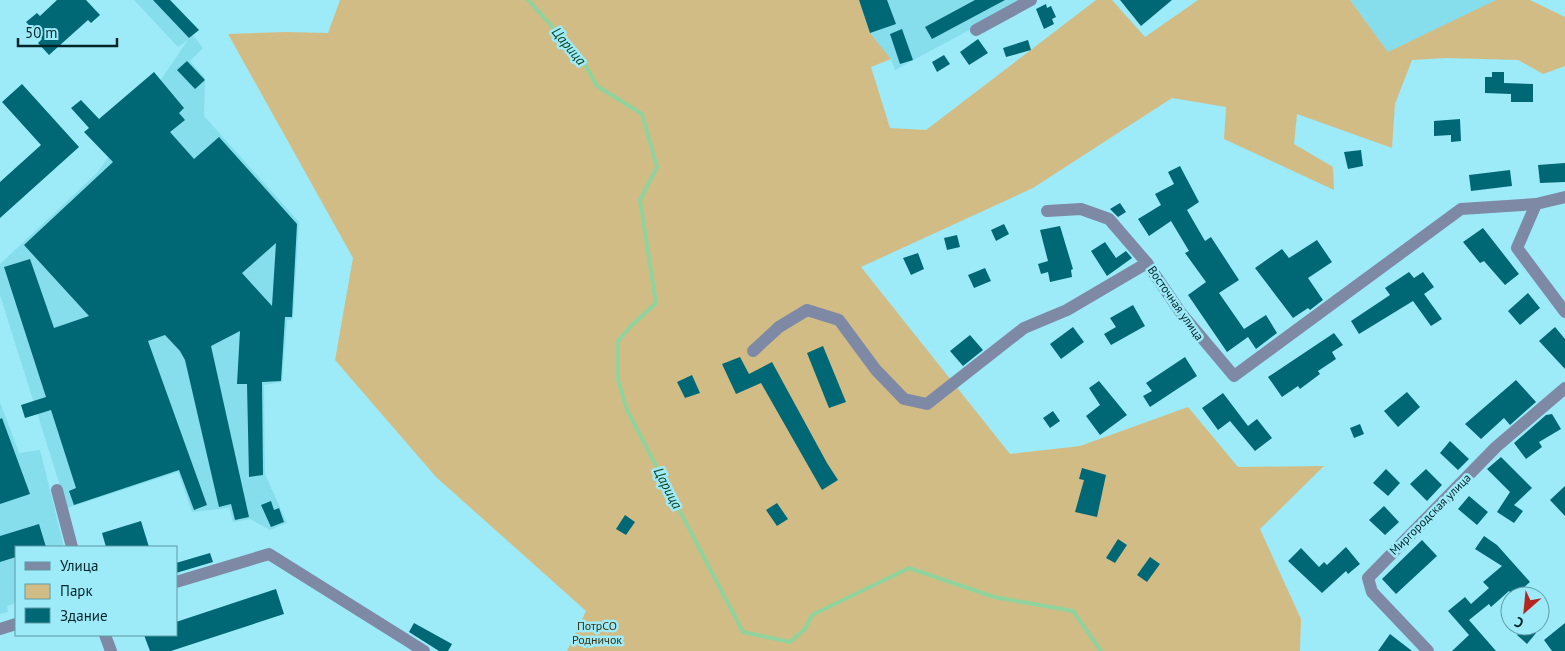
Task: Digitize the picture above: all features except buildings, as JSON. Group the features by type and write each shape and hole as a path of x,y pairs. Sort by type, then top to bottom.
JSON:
{"street":[{"path":"976,30 1030,0"},
{"path":"1565,197 1536,204 1517,248 1565,312"},
{"name":"Восточная улица","path":"753,351 779,327 807,310 839,320 876,370 904,399 927,404 1024,328 1067,310 1147,263 1181,313 1234,376 1460,209 1536,204"},
{"path":"1047,211 1081,209 1110,219 1147,263"},
{"name":"Миргородская улица","path":"1422,649 1372,592 1368,578 1496,448 1565,388"},
{"path":"57,490 72,546"},
{"path":"178,581 269,554 424,651"},
{"path":"0,629 15,624"},
{"path":"105,636 111,651"}],"shaded area":[{"path":"134,0 170,0 199,30 193,35 203,48 190,61 205,78 204,116 299,222 293,319 287,320 282,382 264,385 265,474 287,523 270,530 250,519 233,522 229,508 192,512 178,472 67,508 0,295 0,264 98,172 188,40 178,47"},
{"path":"859,0 1025,0 895,70 891,59 870,33"},
{"path":"1350,0 1496,0 1496,1 1388,52"},
{"path":"0,402 19,453 40,450 64,546 15,546 15,603 7,606 8,612 0,614"}],"green space":[{"name":"ПотрСО Родничок","path":"340,0 859,0 870,33 891,59 871,67 890,128 926,130 1096,0 1112,0 1145,37 1198,0 1350,0 1388,52 1496,0 1530,0 1565,17 1565,66 1543,74 1518,60 1446,58 1412,60 1395,104 1392,148 1297,114 1294,144 1333,167 1334,190 1224,139 1226,107 1172,98 1033,188 861,267 1010,454 1080,446 1188,407 1238,467 1324,466 1260,529 1301,619 1300,651 567,651 586,611 436,477 335,360 353,258 228,34 328,33"}],"waterway":[{"name":"Царица","path":"528,0 582,59 597,86 642,114 657,167 640,200 656,303 618,341 618,380 627,410 743,632 790,642 805,629 812,615 909,568 994,597 1073,611 1101,651"}]}
